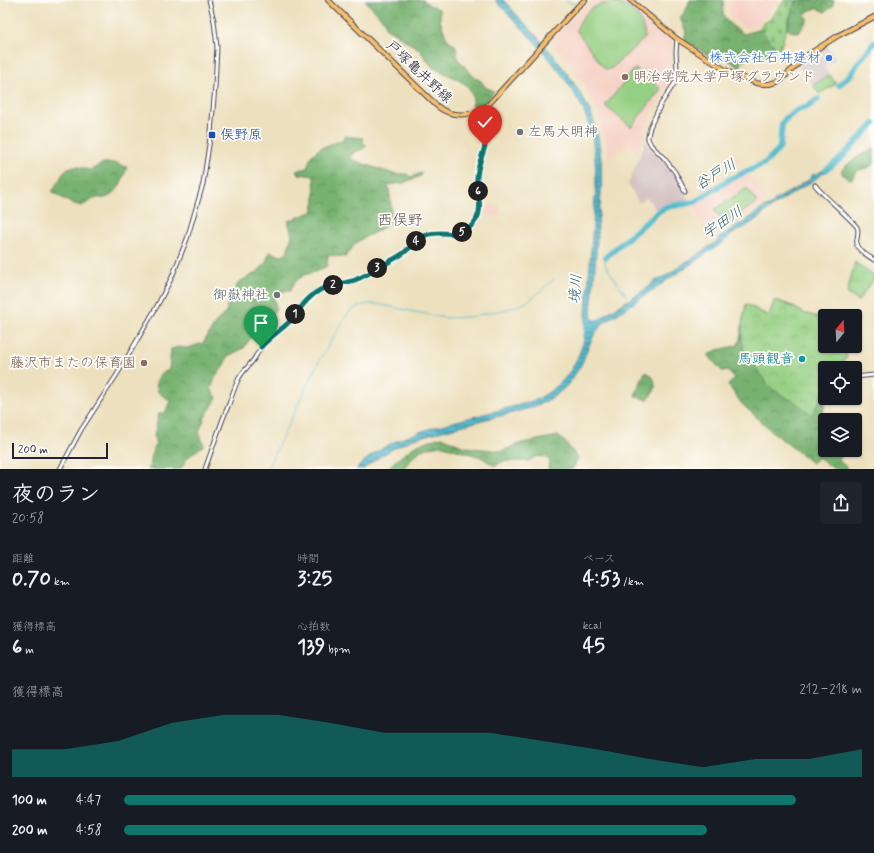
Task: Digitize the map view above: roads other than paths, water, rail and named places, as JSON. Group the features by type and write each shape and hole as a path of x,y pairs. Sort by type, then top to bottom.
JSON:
{"main road":[{"name":"戸塚亀井野線","path":"328,0 436,106 450,114 462,115 484,108 585,0"},
{"path":"630,0 677,39 734,74 758,84 770,84 777,82 809,54 839,35 874,17"}],"street":[{"path":"60,469 81,430 118,372 157,306 172,277 187,239 201,192 211,132 217,48 214,22 209,0"},
{"path":"677,39 676,81 658,108 650,127 648,140 675,172 685,191"},
{"path":"205,469 240,376 254,360 263,344 288,322 309,297 327,286 361,278 401,255 421,237 436,233 459,233 466,230 473,224 479,213 480,203 477,190 478,169 490,126 489,118 484,108"},
{"path":"815,185 857,227 857,245 860,250 874,260"},
{"path":"862,376 874,375"}],"water":[{"path":"495,0 503,0 549,50 580,92 592,116 600,148 602,181 591,312 592,319 598,320 718,241 718,239 739,224 742,224 760,210 774,203 775,200 800,186 802,183 808,181 812,175 815,175 834,164 750,224 731,235 725,241 604,323 590,342 581,365 569,383 552,398 520,411 416,438 388,451 364,469 356,469 378,451 416,433 536,400 554,388 567,375 577,360 584,340 596,186 595,159 591,132 580,103 561,74 534,41"}],"waterway":[{"path":"566,0 570,3 576,3"},
{"name":"谷戸川","path":"839,85 852,73 874,43"},
{"name":"谷戸川","path":"606,257 659,211 667,207 695,202 730,179 765,163 779,149 782,124 785,119 818,99"},
{"name":"宇田川","path":"826,170 840,159 874,124"},
{"path":"606,257 605,264 607,268 627,296"},
{"path":"267,469 320,359 351,310 366,304 377,304 445,318 468,317 508,309 525,303 554,279"}],"place":[{"name":"株式会社石井建材","path":"829,58"},
{"name":"明治学院大学戸塚グラウンド","path":"625,77"},
{"name":"左馬大明神","path":"520,132"},
{"name":"俣野原","path":"212,135"},
{"name":"御嶽神社","path":"277,295"},
{"name":"馬頭観音","path":"802,359"},
{"name":"藤沢市またの保育園","path":"144,363"}],"district":[{"name":"西俣野","path":"400,221"}],"water label":[{"name":"境川","path":"576,289"}]}
